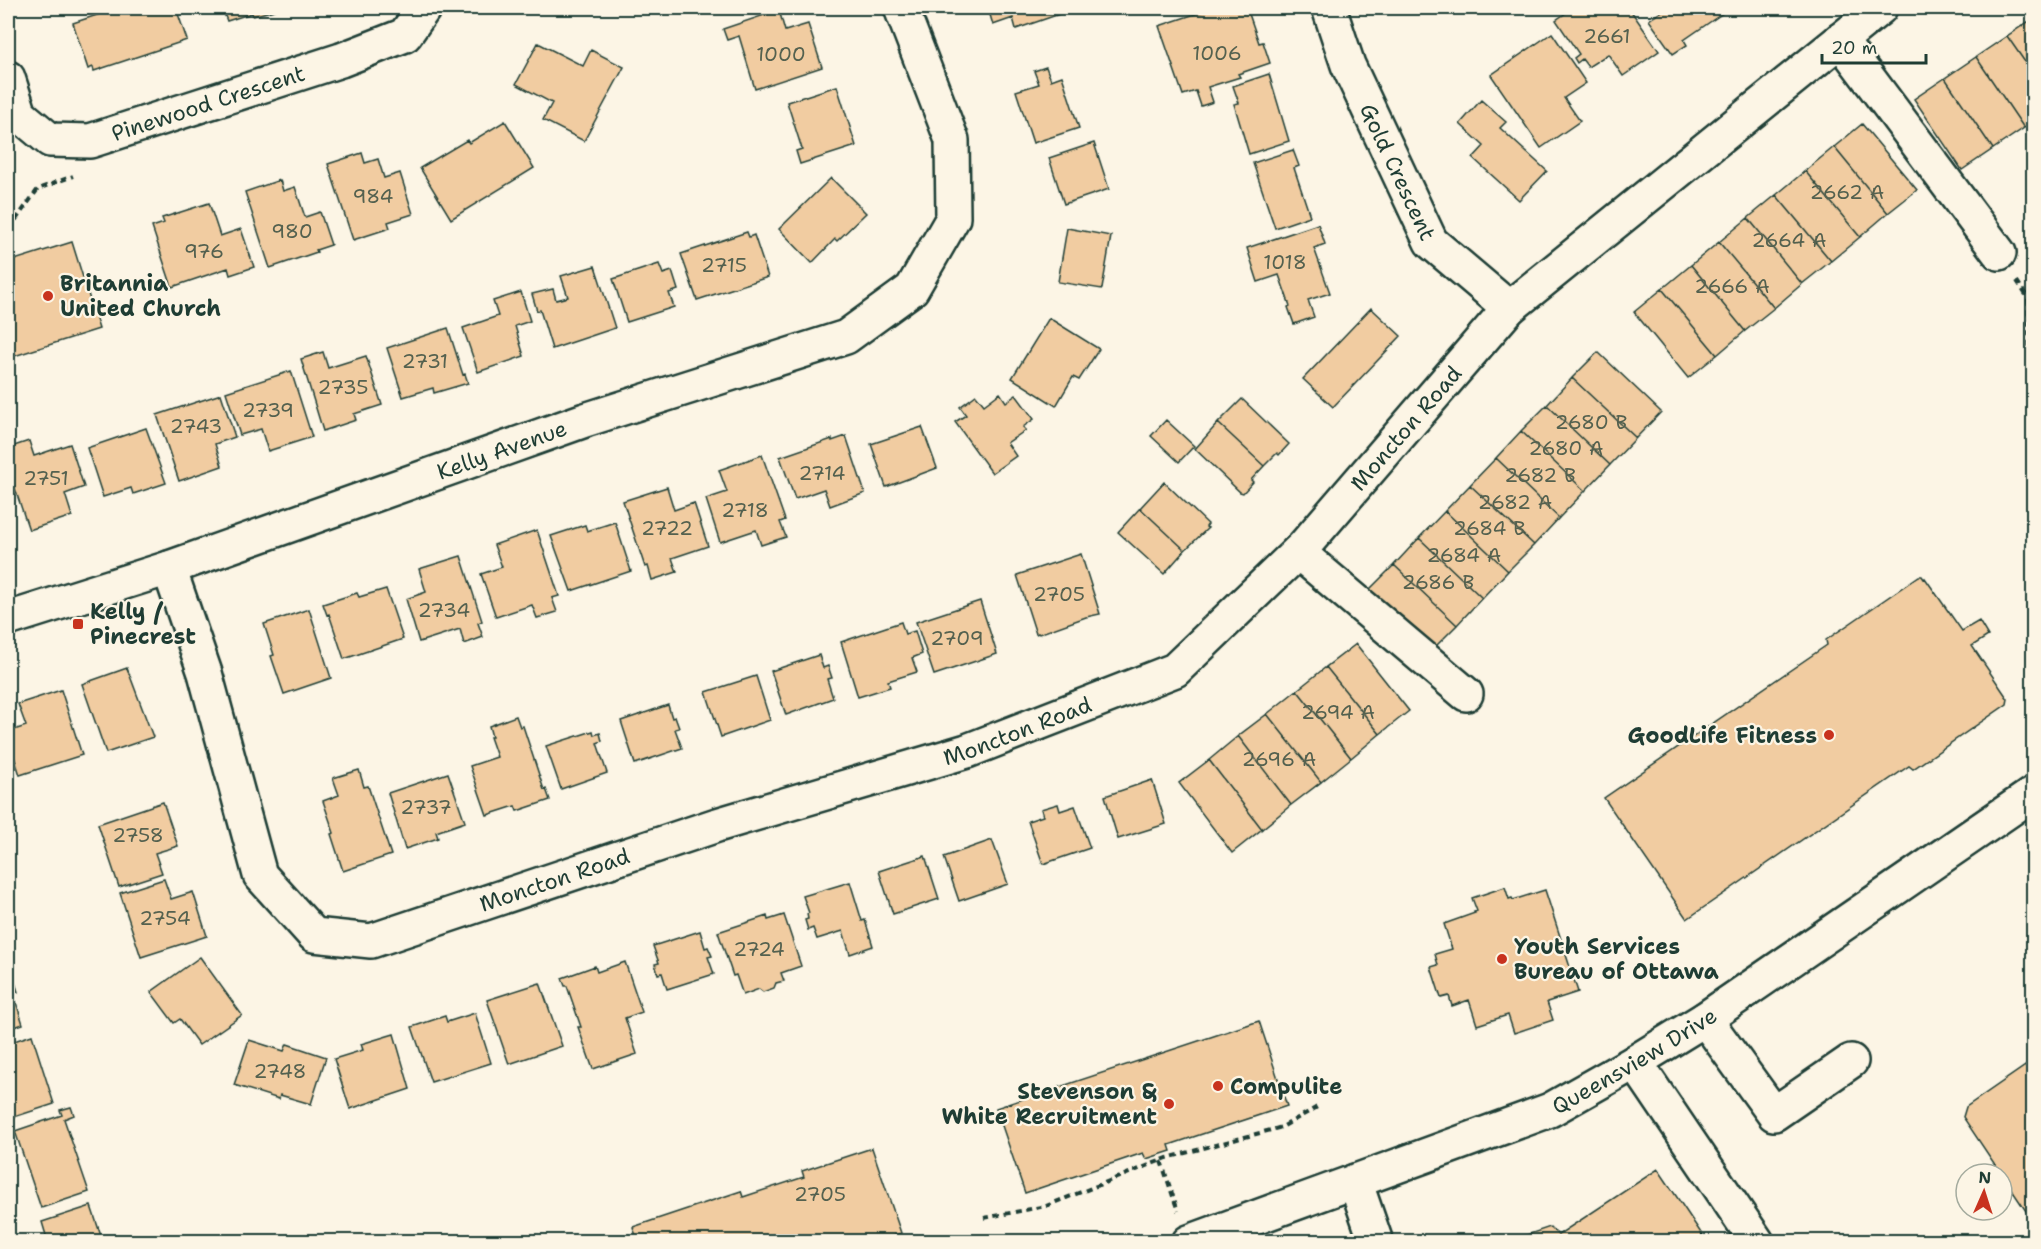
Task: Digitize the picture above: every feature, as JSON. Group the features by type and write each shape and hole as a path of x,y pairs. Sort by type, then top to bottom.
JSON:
{"street":[{"name":"Pinewood Crescent","path":"8,78 20,115 50,140 90,141 352,56 405,35 424,8"},
{"name":"Kelly Avenue","path":"8,619 169,568 585,420 846,337 912,289 951,220 952,140 901,8"},
{"name":"Gold Crescent","path":"1329,8 1348,65 1431,242 1509,308"},
{"name":"Moncton Road","path":"169,568 205,674 260,875 314,935 371,941 717,825 967,751 1175,670 1298,552 1509,308 1880,8"},
{"path":"1840,40 1999,253"},
{"path":"1298,552 1466,694"},
{"name":"Queensview Drive","path":"1185,1231 1355,1181 1550,1110 1706,1019 2034,793"},
{"path":"1706,1019 1774,1114 1851,1061"},
{"path":"1635,1062 1757,1242"},
{"path":"1355,1181 1376,1242"}],"path":[{"path":"9,225 38,189 76,175 90,141"},
{"path":"1999,253 2034,304"},
{"path":"2028,298 2031,400"},
{"path":"984,1218 1046,1206 1161,1161 1282,1127 1319,1106"},
{"path":"1161,1161 1185,1231"}],"building":[{"path":"118,8 176,8 187,40 94,71 93,67 88,69 73,23"},
{"path":"222,8 281,8 253,16 252,13 227,21"},
{"path":"729,8 748,8 730,13"},
{"path":"988,8 1077,8 1016,29 1013,18 993,25"},
{"path":"1213,8 1247,8 1259,43 1263,42 1270,63 1238,74 1240,77 1208,87 1213,102 1201,106 1196,91 1183,95 1159,26"},
{"path":"1573,8 1629,8 1659,51 1623,76 1608,54 1588,67 1582,59 1577,63 1574,58 1579,54 1556,20"},
{"path":"1667,8 1723,8 1726,11 1684,40 1687,45 1673,54 1649,20"},
{"path":"779,10 785,31 808,24 822,67 755,89 739,36 727,40 723,29"},
{"path":"2034,18 2034,75 2007,36"},
{"path":"1552,33 1586,83 1564,98 1580,121 1541,148 1491,75"},
{"path":"2007,36 2034,75 2034,121 2024,128 1976,57"},
{"path":"538,43 583,66 591,50 624,67 584,141 543,120 552,103 516,84"},
{"path":"1976,57 2024,128 1993,149 1945,78"},
{"path":"1046,67 1051,80 1062,76 1079,128 1033,143 1016,91 1039,84 1034,71"},
{"path":"1269,74 1289,141 1249,154 1234,104 1239,103 1233,86"},
{"path":"1945,78 1993,149 1962,170 1914,99"},
{"path":"837,86 856,146 800,164 796,151 802,149 787,102"},
{"path":"1481,100 1506,122 1500,128 1547,171 1519,200 1473,158 1484,146 1460,124"},
{"path":"505,121 534,168 451,219 420,168 467,140 469,143"},
{"path":"1862,124 1917,190 1888,213 1834,147"},
{"path":"1094,143 1109,189 1064,204 1049,158"},
{"path":"1834,147 1888,213 1860,237 1805,171"},
{"path":"1293,150 1299,166 1294,168 1310,216 1275,228 1253,163"},
{"path":"362,153 365,163 378,159 384,178 400,173 413,214 388,222 390,228 353,240 328,164"},
{"path":"1805,171 1860,237 1831,261 1776,195"},
{"path":"831,178 866,213 837,241 835,239 812,263 779,229"},
{"path":"280,180 283,191 295,187 305,217 320,212 331,245 270,268 245,192"},
{"path":"1776,195 1831,261 1802,284 1748,218"},
{"path":"209,203 220,236 241,229 254,267 230,275 228,268 172,287 152,227 164,223 162,218"},
{"path":"1748,218 1802,284 1774,308 1719,242"},
{"path":"1318,224 1325,244 1314,248 1330,293 1308,300 1314,317 1294,324 1279,275 1258,282 1247,248"},
{"path":"1067,228 1111,236 1102,289 1058,282"},
{"path":"747,232 749,237 754,235 768,277 697,300 681,254"},
{"name":"Britannia United Church","path":"72,242 99,329 8,358 8,262"},
{"path":"1719,242 1774,308 1745,331 1691,265"},
{"path":"659,264 663,274 672,271 678,290 669,293 674,307 627,322 613,279"},
{"path":"1691,265 1745,331 1717,355 1662,289"},
{"path":"595,266 615,328 552,349 540,310 537,311 532,294 553,289 556,300 568,297 561,276"},
{"path":"1662,289 1717,355 1688,378 1634,312"},
{"path":"521,292 530,321 515,326 524,356 478,372 463,328 498,316 493,301"},
{"path":"1371,308 1401,336 1333,407 1303,379"},
{"path":"1049,318 1099,349 1079,380 1073,377 1056,406 1012,378"},
{"path":"448,328 463,375 465,374 468,383 434,393 433,388 403,397 387,348"},
{"path":"323,352 328,368 366,356 382,405 354,414 356,420 323,431 301,359"},
{"path":"1598,352 1661,412 1636,438 1572,378"},
{"path":"291,371 312,437 268,451 261,429 240,435 226,392"},
{"path":"1572,378 1636,438 1610,465 1547,405"},
{"path":"1000,393 1006,402 1016,395 1034,419 1023,427 1026,430 1007,443 1016,456 992,473 955,422 966,415 960,407 976,395 984,405"},
{"path":"221,394 235,437 215,444 222,466 179,481 157,415"},
{"path":"1242,399 1289,444 1264,466 1218,423"},
{"path":"1547,405 1610,465 1585,491 1521,431"},
{"path":"1166,420 1194,446 1179,462 1151,436"},
{"path":"1218,423 1264,466 1243,493 1195,449"},
{"path":"922,427 937,468 886,487 871,444"},
{"path":"146,428 166,483 133,494 131,488 103,497 87,448"},
{"path":"1521,431 1585,491 1559,518 1496,458"},
{"path":"846,436 865,493 830,506 824,489 795,499 780,457"},
{"path":"29,441 34,456 70,444 84,487 65,494 72,516 29,530 8,468 8,448"},
{"path":"762,455 785,520 780,522 786,537 761,545 756,530 720,542 706,499 727,492 719,470"},
{"path":"1496,458 1559,518 1534,545 1470,485"},
{"path":"1164,482 1208,524 1206,527 1208,528 1185,550 1140,508"},
{"path":"1470,485 1534,545 1508,571 1445,511"},
{"path":"667,487 674,510 694,503 708,546 672,558 677,572 652,580 648,566 645,567 623,501"},
{"path":"1140,508 1185,550 1164,574 1118,532"},
{"path":"1445,511 1508,571 1482,598 1419,538"},
{"path":"615,522 631,571 571,591 551,536 585,525 587,531"},
{"path":"537,530 559,596 552,598 557,612 537,618 532,605 496,617 481,574 502,567 494,545"},
{"path":"1419,538 1482,598 1457,625 1394,565"},
{"path":"1081,554 1100,614 1036,634 1017,575"},
{"path":"461,556 482,621 478,623 483,637 464,644 460,629 419,642 406,599 426,592 419,569"},
{"path":"1394,565 1457,625 1431,651 1368,591"},
{"name":"GoodLife Fitness","path":"1919,576 1925,578 1962,631 1979,621 1988,636 1972,646 2008,699 2007,704 1913,769 1909,766 1687,919 1604,798 1827,645 1826,640"},
{"path":"386,589 403,639 344,659 329,614 327,615 323,604 357,593 359,597"},
{"path":"980,601 997,654 934,675 916,622"},
{"path":"309,609 331,678 284,694 271,656 274,655 264,624"},
{"path":"901,622 905,634 915,631 922,654 912,658 917,672 888,681 890,687 858,697 841,642"},
{"path":"1356,644 1409,711 1380,734 1326,667"},
{"path":"819,655 823,668 828,666 832,678 827,679 833,698 786,715 771,671"},
{"path":"1326,667 1380,734 1351,758 1297,690"},
{"path":"127,668 153,737 106,753 82,684"},
{"path":"756,676 770,720 721,737 706,692"},
{"path":"61,690 82,755 20,775 8,738 8,732 26,726 18,704"},
{"path":"1297,690 1351,758 1321,782 1267,714"},
{"path":"668,705 672,718 675,717 679,728 675,729 682,748 635,764 621,721"},
{"path":"1267,714 1321,782 1291,805 1238,736"},
{"path":"516,716 520,727 523,726 544,790 546,789 550,800 517,811 515,806 487,815 470,766 497,757 489,726"},
{"path":"593,731 594,735 600,733 602,741 597,743 607,773 561,789 546,746"},
{"path":"1238,736 1291,805 1262,829 1209,760"},
{"path":"1209,760 1262,829 1232,853 1179,783"},
{"path":"359,770 364,787 368,786 391,855 343,871 323,801 339,795 333,778"},
{"path":"448,773 465,822 436,832 438,838 405,849 388,793"},
{"path":"1152,780 1166,824 1118,839 1105,796"},
{"path":"163,802 178,846 155,853 162,873 119,887 98,824"},
{"path":"1058,804 1060,811 1075,806 1090,848 1043,864 1028,821 1043,816 1041,809"},
{"path":"992,840 1008,884 959,901 944,857"},
{"path":"925,856 939,899 893,914 879,871"},
{"path":"164,879 171,899 193,892 207,936 141,957 120,893"},
{"path":"850,882 862,921 865,920 873,946 850,954 843,931 817,939 813,928 808,930 805,920 808,919 807,914 809,913 803,896"},
{"name":"Youth Services Bureau of Ottawa","path":"1505,887 1509,899 1513,900 1545,890 1578,992 1547,1002 1553,1020 1514,1033 1508,1015 1477,1025 1469,1000 1452,1006 1449,996 1441,998 1431,967 1438,965 1435,954 1452,949 1444,924 1475,913 1477,911 1472,898"},
{"path":"784,915 801,966 781,973 784,981 776,983 774,988 763,992 759,989 743,995 736,975 733,976 718,932 767,916 768,920"},
{"path":"700,931 705,948 708,947 712,956 708,957 714,974 667,989 662,973 658,974 655,964 659,963 653,946"},
{"path":"200,957 242,1015 199,1045 180,1019 174,1023 151,992"},
{"path":"8,960 18,992 13,993 23,1024 8,1029"},
{"path":"625,962 642,1012 625,1018 637,1054 593,1069 578,1027 581,1027 562,978 595,966 597,972"},
{"path":"540,983 562,1046 509,1064 487,1000"},
{"path":"475,1013 491,1063 431,1082 412,1027 445,1016 447,1022"},
{"path":"1259,1021 1287,1106 1169,1145 1171,1151 1146,1159 1143,1153 1025,1193 996,1108"},
{"path":"394,1034 410,1089 350,1109 334,1059 363,1050 361,1044"},
{"path":"32,1035 54,1104 8,1119 8,1043"},
{"path":"249,1040 284,1051 287,1044 326,1057 311,1104 280,1095 279,1099 234,1085"},
{"path":"2034,1060 2034,1223 2014,1193 2014,1162 1993,1162 1963,1117 1966,1107"},
{"path":"71,1107 74,1115 64,1119 89,1192 41,1208 15,1131 62,1115 60,1110"},
{"path":"872,1148 901,1233 876,1242 638,1242 633,1227 741,1191 743,1197 804,1177 802,1171"},
{"path":"1658,1169 1707,1242 1506,1242 1550,1227 1558,1235"},
{"path":"91,1206 103,1242 48,1242 42,1222"}],"place":[{"name":"Britannia United Church","path":"48,296"},
{"name":"Kelly / Pinecrest","path":"78,624"},
{"name":"GoodLife Fitness","path":"1829,735"},
{"name":"Youth Services Bureau of Ottawa","path":"1502,959"},
{"name":"Compulite","path":"1218,1086"},
{"name":"Stevenson & White Recruitment","path":"1169,1104"}]}
